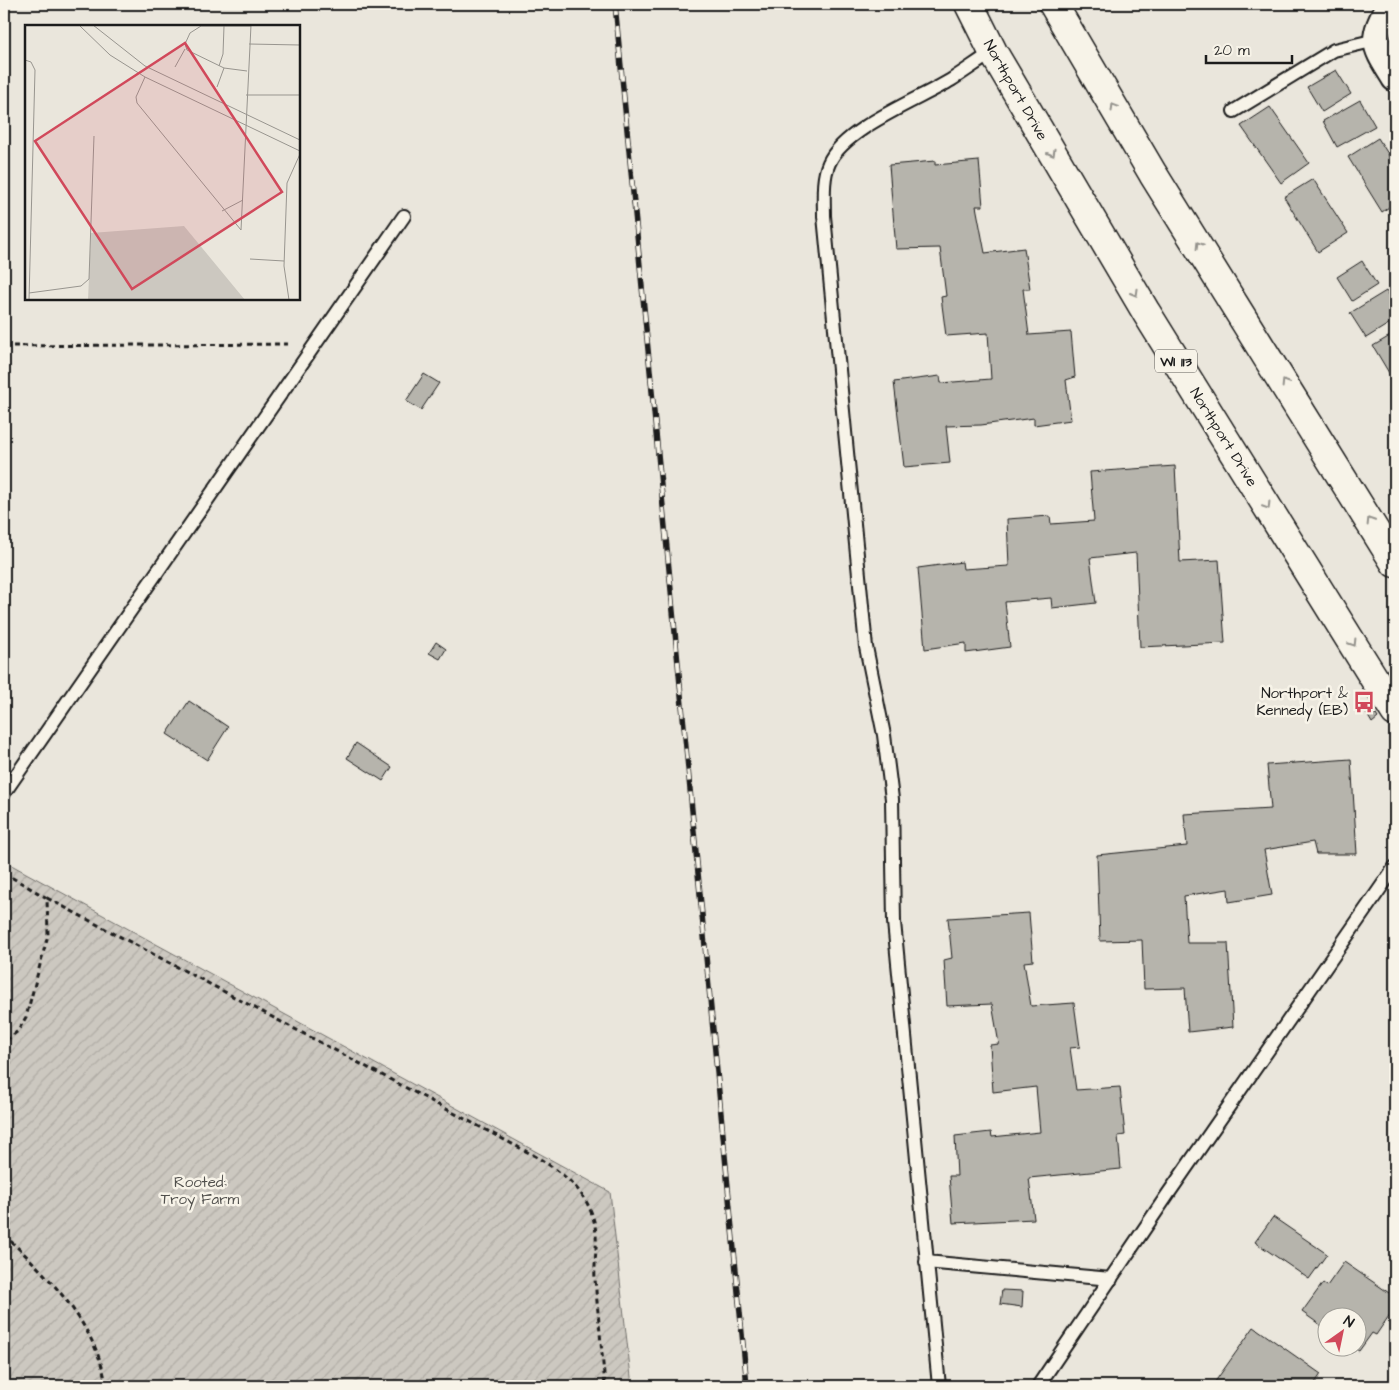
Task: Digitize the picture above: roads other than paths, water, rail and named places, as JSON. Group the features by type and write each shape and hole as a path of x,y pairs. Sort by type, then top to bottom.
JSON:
{"main road":[{"name":"Northport Drive","path":"969,4 992,52 1146,312 1395,712"},
{"path":"1053,4 1153,174 1395,563"}],"street":[{"path":"1382,23 1379,52 1395,78"}],"lane":[{"path":"1234,111 1382,23"},
{"path":"940,1386 926,1262 894,922 892,799 884,735 866,647 841,408 825,226 824,188 829,163 848,140 904,103 950,80 992,52"},
{"path":"4,793 404,216"},
{"path":"1038,1386 1395,867"},
{"path":"926,1262 1110,1279"}],"railway":[{"path":"615,4 747,1386"}],"place":[{"name":"Northport & Kennedy (EB)","path":"1364,702"}],"park label":[{"name":"Rooted: Troy Farm","path":"200,1190"}]}
